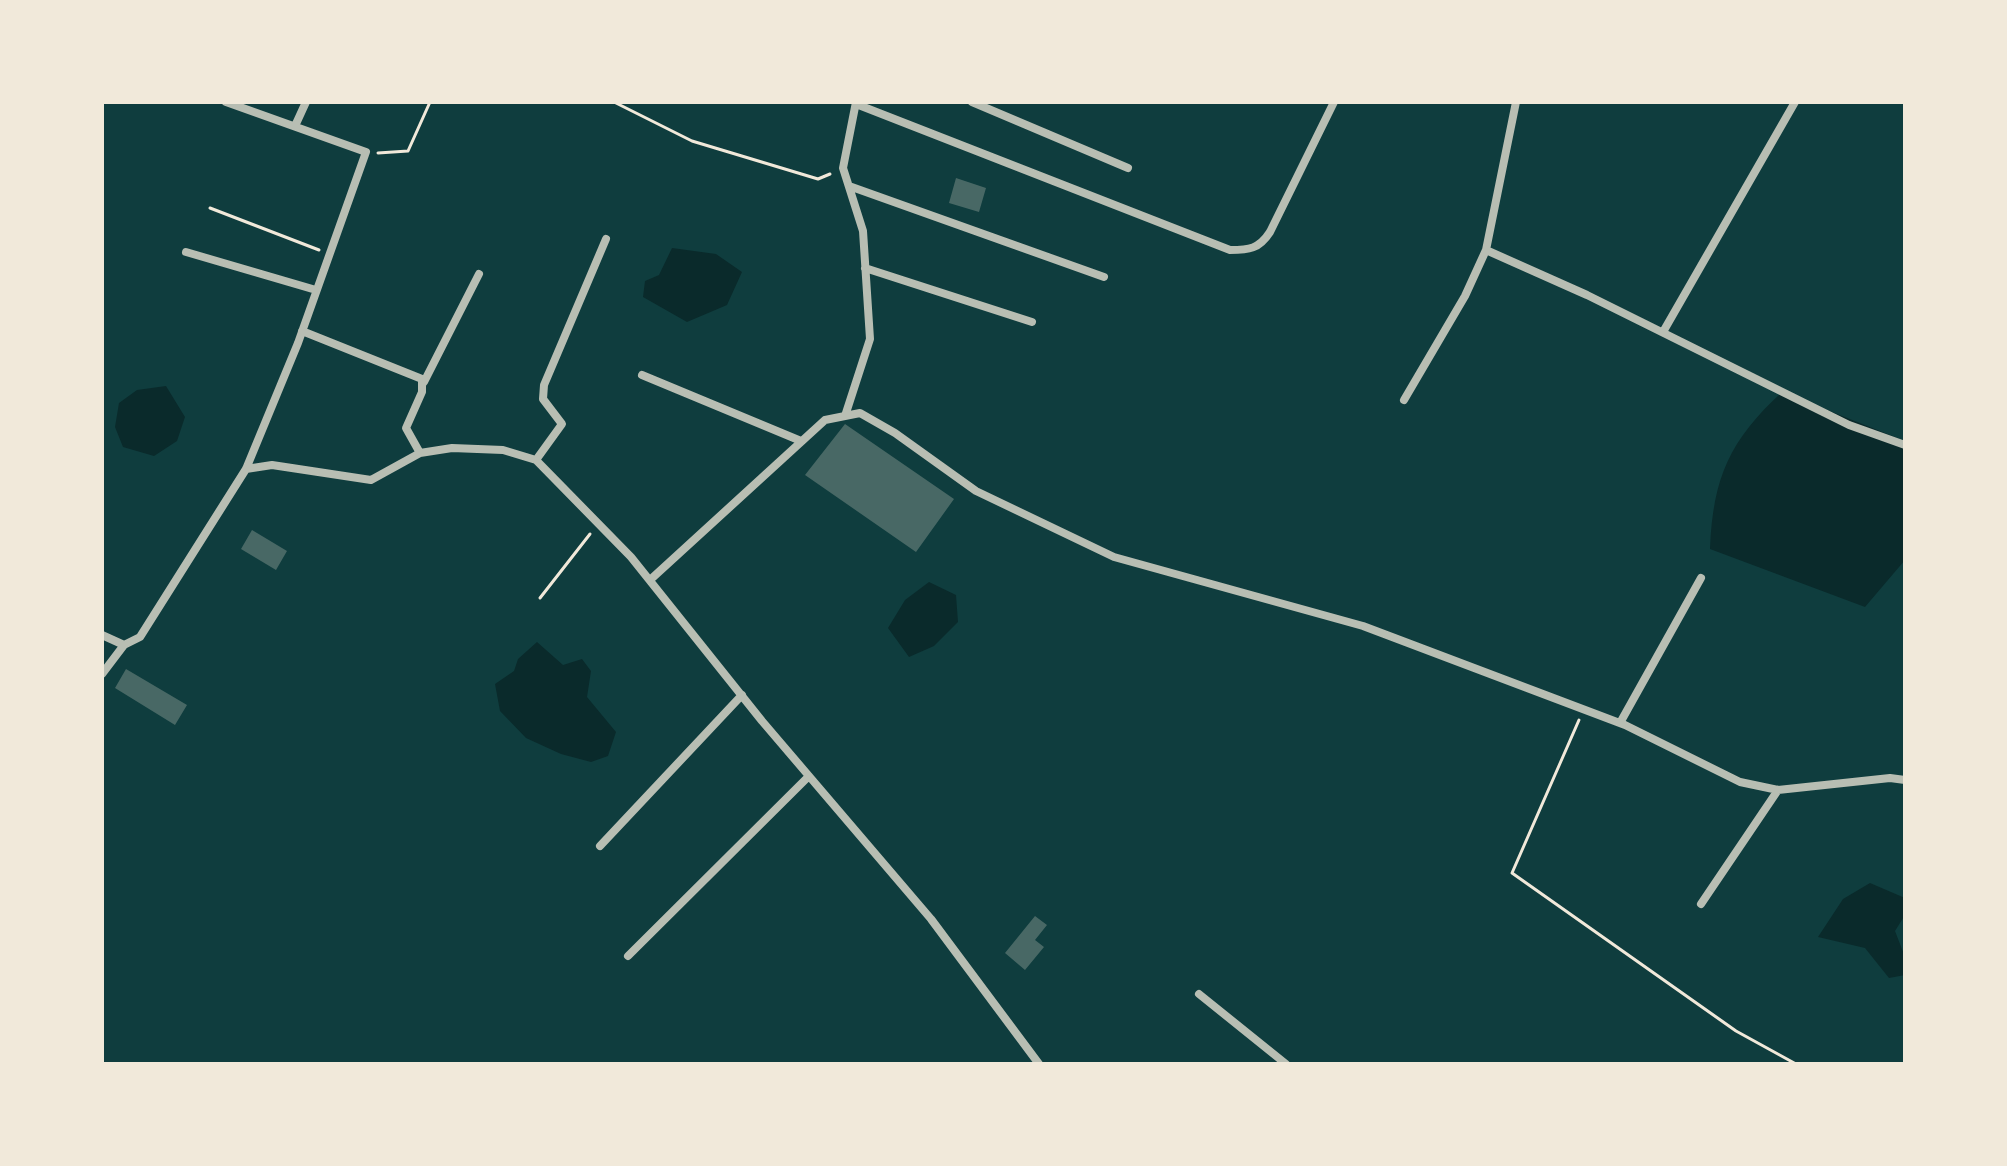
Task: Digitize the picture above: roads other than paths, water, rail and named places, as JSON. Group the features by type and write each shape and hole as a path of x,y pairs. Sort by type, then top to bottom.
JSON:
{"street":[{"path":"102,674 124,645 140,637 246,469 302,331 366,152 245,105 226,102"},
{"path":"295,126 306,102"},
{"path":"972,102 1128,168"},
{"path":"845,416 870,339 863,231 843,168 856,103 1230,250 1248,250 1262,245 1270,232 1334,102"},
{"path":"1404,400 1465,296 1486,250 1516,102"},
{"path":"1663,332 1795,102"},
{"path":"849,186 1104,277"},
{"path":"536,460 562,424 543,399 544,385 606,239"},
{"path":"1486,250 1663,332 1849,425 1905,445"},
{"path":"186,252 316,290"},
{"path":"865,268 1032,322"},
{"path":"420,453 406,428 424,382 479,274"},
{"path":"302,331 413,373 424,382"},
{"path":"642,375 801,441"},
{"path":"650,580 825,420 860,413 895,433 976,491 1114,557 1363,626 1620,723 1740,782 1778,790 1890,778 1905,780"},
{"path":"246,469 272,465 371,480 420,453 452,448 503,450 536,460 650,580 809,776 931,919 1039,1064"},
{"path":"1620,723 1701,578"},
{"path":"102,635 124,645"},
{"path":"600,846 742,695"},
{"path":"628,956 809,776"},
{"path":"1701,904 1778,790"},
{"path":"1199,994 1286,1064"}],"water":[{"path":"672,248 716,254 742,272 727,305 687,322 643,297 645,281 659,275"},
{"path":"166,386 185,417 177,441 154,456 123,447 115,427 119,403 137,390"},
{"path":"1782,392 1905,441 1905,560 1865,607 1710,549 1715,501 1728,462 1749,427"},
{"path":"929,582 956,595 958,622 934,646 909,657 888,628 905,600"},
{"path":"537,642 563,665 582,659 591,671 587,697 616,732 608,756 591,762 561,754 526,738 500,711 495,684 514,671 518,659"},
{"path":"1870,883 1905,898 1905,915 1895,931 1905,957 1905,975 1889,978 1865,948 1818,937 1843,899"}]}
